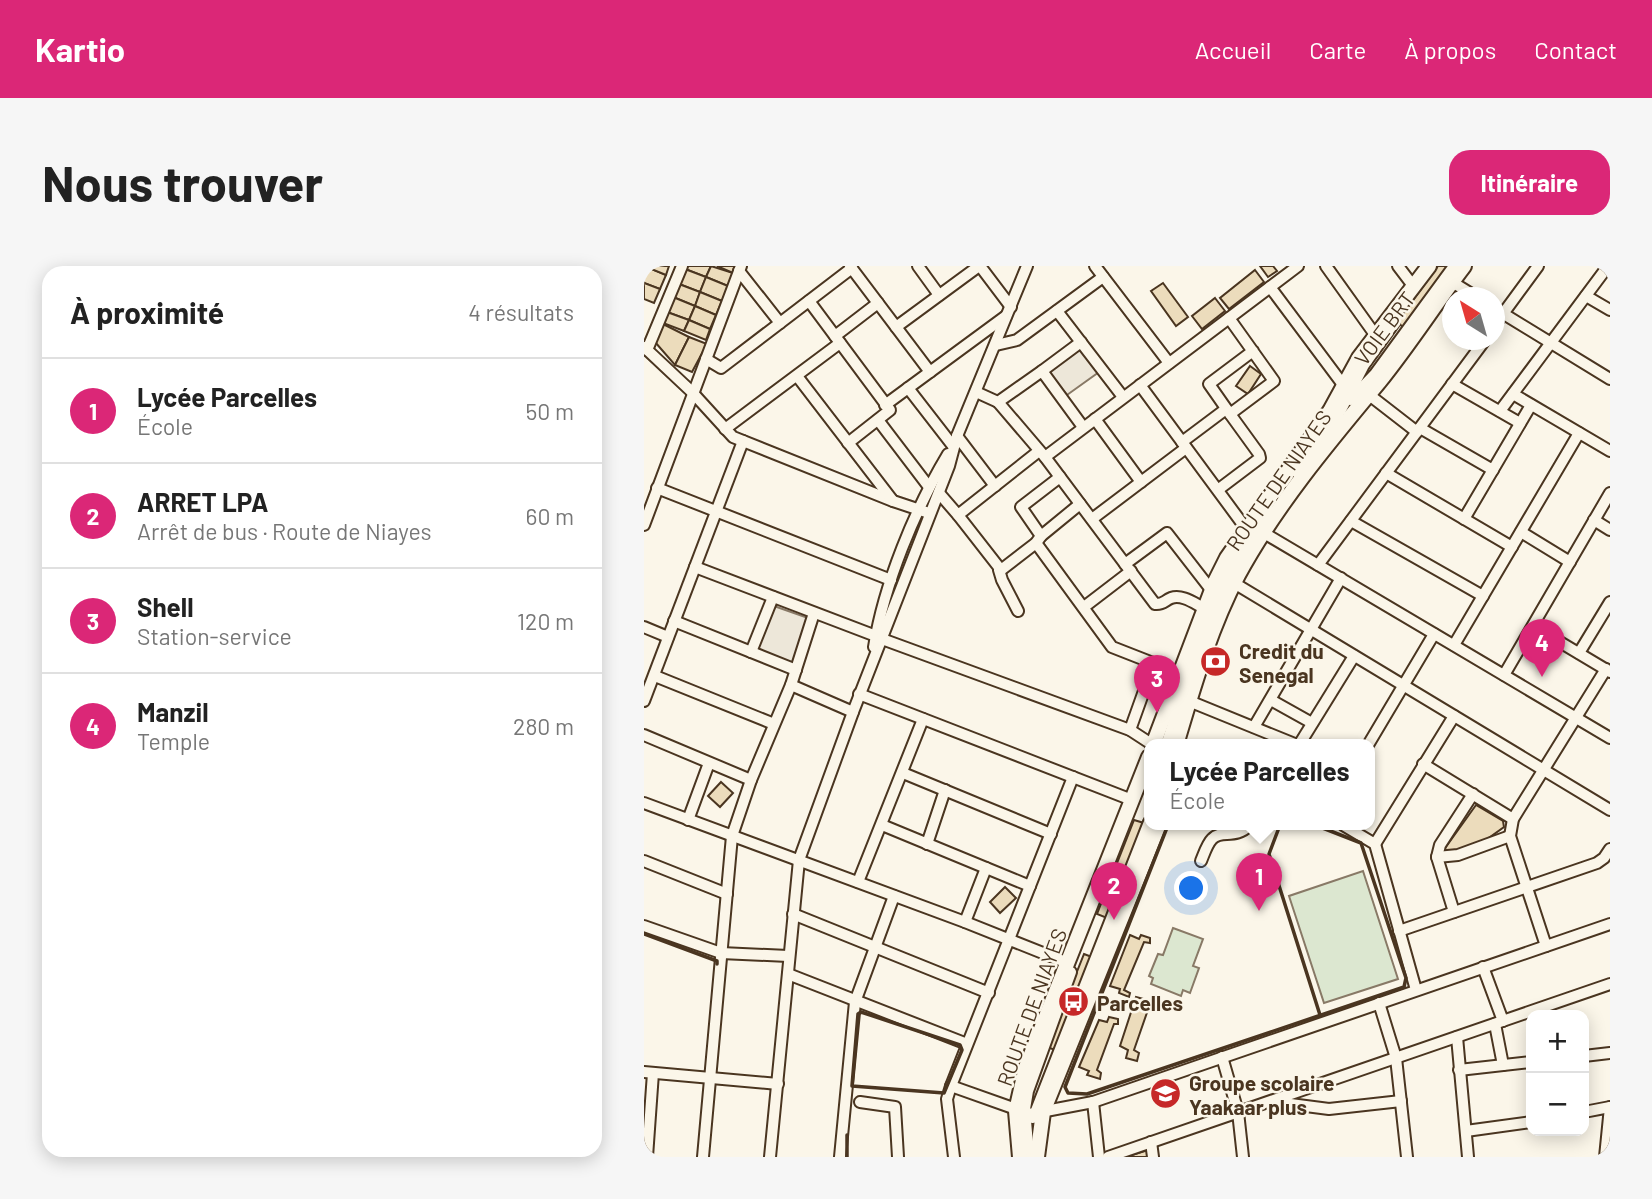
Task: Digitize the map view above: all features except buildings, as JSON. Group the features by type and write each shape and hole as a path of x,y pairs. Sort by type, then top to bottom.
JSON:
{"main road":[{"name":"ROUTE DE NIAYES","path":"1155,739 1227,558 1312,438 1359,358 1429,266"},
{"name":"ROUTE DE NIAYES","path":"1178,739 1189,701 1234,583 1264,533 1345,421 1464,266"},
{"name":"ROUTE DE NIAYES","path":"1037,1157 1026,1067 1144,770"},
{"name":"ROUTE DE NIAYES","path":"1020,1157 1030,1113 1157,830"}],"street":[{"path":"682,266 645,348 733,437 924,512"},
{"path":"918,266 939,295"},
{"path":"896,327 980,266 1010,311"},
{"path":"879,637 881,610 891,580 934,490 949,466 955,441 1027,266"},
{"path":"1095,266 1168,363"},
{"path":"1325,266 1376,335"},
{"path":"1398,266 1414,286"},
{"name":"VOIE BRT","path":"1168,739 1207,622 1224,582 1256,531 1341,410 1364,365 1436,266"},
{"name":"VOIE BRT","path":"1341,410 1375,374 1454,266"},
{"path":"1505,303 1538,266"},
{"path":"1500,411 1608,266"},
{"path":"706,359 721,368 851,267 930,372"},
{"path":"740,268 780,323"},
{"path":"644,525 652,491 740,268"},
{"path":"957,515 995,486 1083,428 1270,287 1291,268"},
{"path":"996,345 1017,340 1103,277"},
{"path":"1452,282 1460,287"},
{"path":"1270,287 1344,386"},
{"path":"1586,296 1610,310"},
{"path":"809,301 890,411 848,443"},
{"path":"725,429 797,376 878,303"},
{"path":"885,405 1010,311"},
{"path":"1057,311 1123,397"},
{"path":"1505,314 1610,379"},
{"path":"1092,519 1184,445 1274,381 1229,318"},
{"path":"998,402 1081,342"},
{"path":"1318,565 1478,350"},
{"path":"1219,489 1260,458 1209,384 1253,351"},
{"path":"1042,371 1083,428"},
{"path":"797,376 893,501"},
{"path":"1452,384 1520,423"},
{"path":"1140,385 1247,530"},
{"path":"908,388 995,486"},
{"path":"976,392 998,402 1042,454 1155,604 1179,597 1206,609"},
{"path":"1368,394 1418,430 1493,470"},
{"path":"1513,394 1610,451"},
{"path":"1465,519 1531,405"},
{"path":"1095,419 1141,482"},
{"path":"878,420 999,570 1018,611"},
{"path":"1454,645 1579,433"},
{"path":"644,701 743,441"},
{"path":"1386,473 1512,547"},
{"path":"1060,477 1021,507 1039,540 1112,647 1181,674"},
{"path":"652,491 716,510 891,580"},
{"path":"1504,675 1610,493"},
{"path":"999,570 1080,504"},
{"path":"774,1157 788,956 799,860 924,512"},
{"path":"1594,520 1610,530"},
{"path":"1351,521 1483,596"},
{"path":"1084,607 1166,532 1212,591"},
{"path":"1521,532 1570,562"},
{"path":"1264,533 1610,738"},
{"path":"695,567 1130,730 1144,739"},
{"path":"1254,727 1341,578"},
{"path":"1234,583 1610,810"},
{"path":"751,652 773,597"},
{"path":"1579,653 1610,602"},
{"path":"703,1157 732,836 751,780 791,685 814,613"},
{"path":"674,621 796,670"},
{"path":"1533,626 1608,670 1513,819 1510,836 1546,946"},
{"path":"644,627 668,637"},
{"path":"1372,739 1434,634"},
{"path":"1302,739 1354,656"},
{"path":"1130,730 1154,663"},
{"path":"655,676 774,723"},
{"path":"791,685 853,712"},
{"path":"859,694 1132,800"},
{"path":"1271,700 1312,723"},
{"path":"1189,701 1283,739"},
{"path":"1375,844 1454,716"},
{"path":"858,882 923,719"},
{"path":"644,735 751,780"},
{"path":"688,820 709,763"},
{"path":"1423,764 1513,819"},
{"path":"902,773 1051,834"},
{"path":"954,1157 947,1099 951,1086 1073,777"},
{"path":"1029,1157 1028,1091 1033,1072 1144,787"},
{"path":"927,844 945,790"},
{"path":"1454,912 1437,858 1440,845 1473,794"},
{"path":"645,806 799,860 1068,963"},
{"path":"882,825 1030,886"},
{"path":"1030,1113 1146,830"},
{"path":"1201,861 1211,840 1219,834 1234,835 1245,830"},
{"path":"1351,830 1375,844 1416,990"},
{"path":"1437,858 1458,855 1510,836"},
{"path":"1399,931 1597,863 1610,849"},
{"path":"644,861 727,894"},
{"path":"965,922 986,868"},
{"path":"840,1157 855,1002 894,896"},
{"path":"793,914 989,993"},
{"path":"951,1086 1030,1113 1093,1102 1610,924"},
{"path":"644,926 721,953 788,956"},
{"path":"1483,967 1499,1022 1503,1065"},
{"path":"788,974 967,1044"},
{"path":"1108,1157 1610,984"},
{"path":"1379,1003 1396,1058 1404,1157"},
{"path":"1457,1037 1468,1157"},
{"path":"1589,1055 1610,1053"},
{"path":"1222,1057 1238,1112 1243,1157"},
{"path":"1460,1070 1526,1063"},
{"path":"647,1157 649,1072 778,1084"},
{"path":"1270,1101 1329,1109 1401,1101"},
{"path":"860,1102 895,1107 898,1157"},
{"path":"1093,1102 1098,1157"},
{"path":"1589,1111 1610,1107 1605,1157"},
{"path":"1466,1131 1526,1123"},
{"path":"1151,1142 1153,1157"}],"green space":[{"path":"1363,871 1398,979 1324,1003 1289,896"},
{"path":"1173,928 1203,939 1193,966 1199,968 1190,993 1183,990 1181,996 1151,984 1153,978 1149,976 1158,954 1163,955"}],"shaded area":[{"path":"1080,347 1099,372 1067,395 1048,372"},
{"path":"774,606 811,619 794,667 755,652"}],"wall":[{"path":"1166,830 1065,1087 1068,1093 1087,1094 1404,987 1406,978 1361,843 1328,830"},
{"path":"1278,830 1269,854 1320,1015"},
{"path":"644,934 717,961 717,964"},
{"path":"861,1012 960,1045 962,1050 944,1093 852,1086 858,1014 861,1012"},
{"path":"847,1135 847,1157"}],"place":[{"name":"Credit du Senegal","path":"1216,662"},
{"name":"Manzil","path":"1542,677"},
{"name":"Shell","path":"1157,713"},
{"name":"Lycée Parcelles","path":"1259,911"},
{"name":"ARRET LPA","path":"1114,920"},
{"name":"Parcelles","path":"1074,1002"},
{"name":"Groupe scolaire Yaakaar plus","path":"1166,1094"}]}
